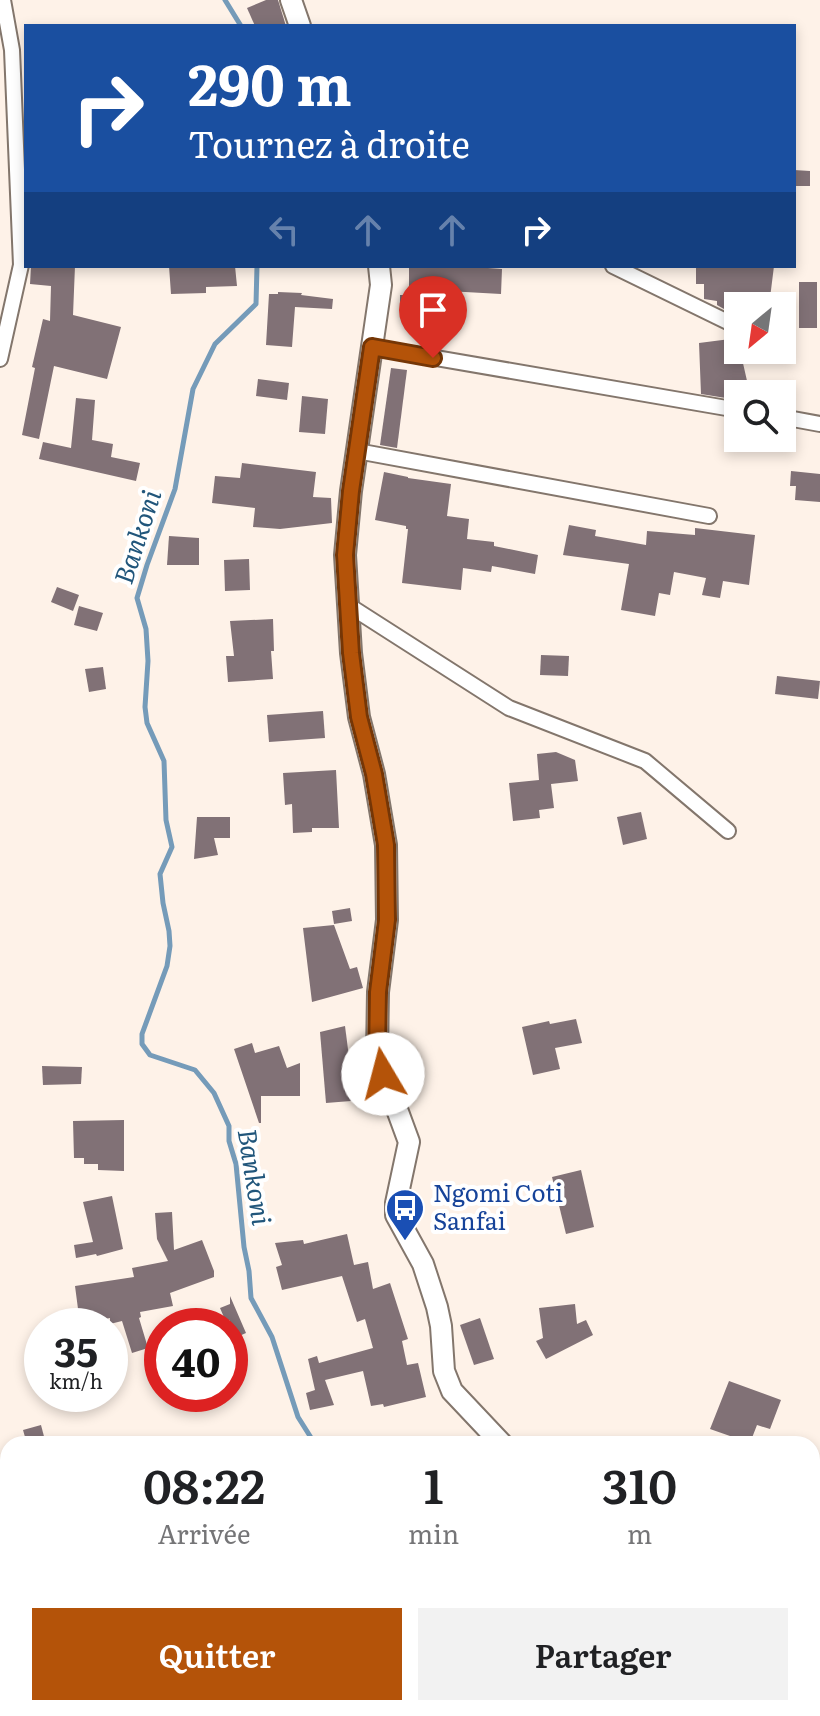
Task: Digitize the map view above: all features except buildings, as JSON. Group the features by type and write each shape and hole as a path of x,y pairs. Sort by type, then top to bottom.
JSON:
{"street":[{"path":"0,359 21,265 12,50 3,0"},
{"path":"291,0 299,24"},
{"path":"379,268 381,285 351,491 345,555 351,653 359,717 374,774 386,845 387,920 378,992 377,1055 409,1142 396,1215 423,1264 437,1307 444,1371 452,1391 494,1436"},
{"path":"617,268 724,320"},
{"path":"372,347 724,408"},
{"path":"796,420 820,424"},
{"path":"357,451 709,516"},
{"path":"348,605 509,708 645,761 728,831"}],"waterway":[{"name":"Bankoni","path":"225,0 240,24"},
{"name":"Bankoni","path":"257,268 256,304 215,344 193,389 175,489 137,598 146,629 147,723 164,761 166,820 172,847 160,874 169,931 167,966 142,1034 142,1044 150,1055 195,1070 214,1093 229,1126 251,1298 272,1337 298,1417 310,1436"}],"place":[{"name":"Ngomi Coti Sanfai","path":"405,1242"}],"route":[{"path":"383,1074 377,1055 378,992 387,920 386,845 374,774 359,717 351,653 345,555 372,347 433,358"}]}
